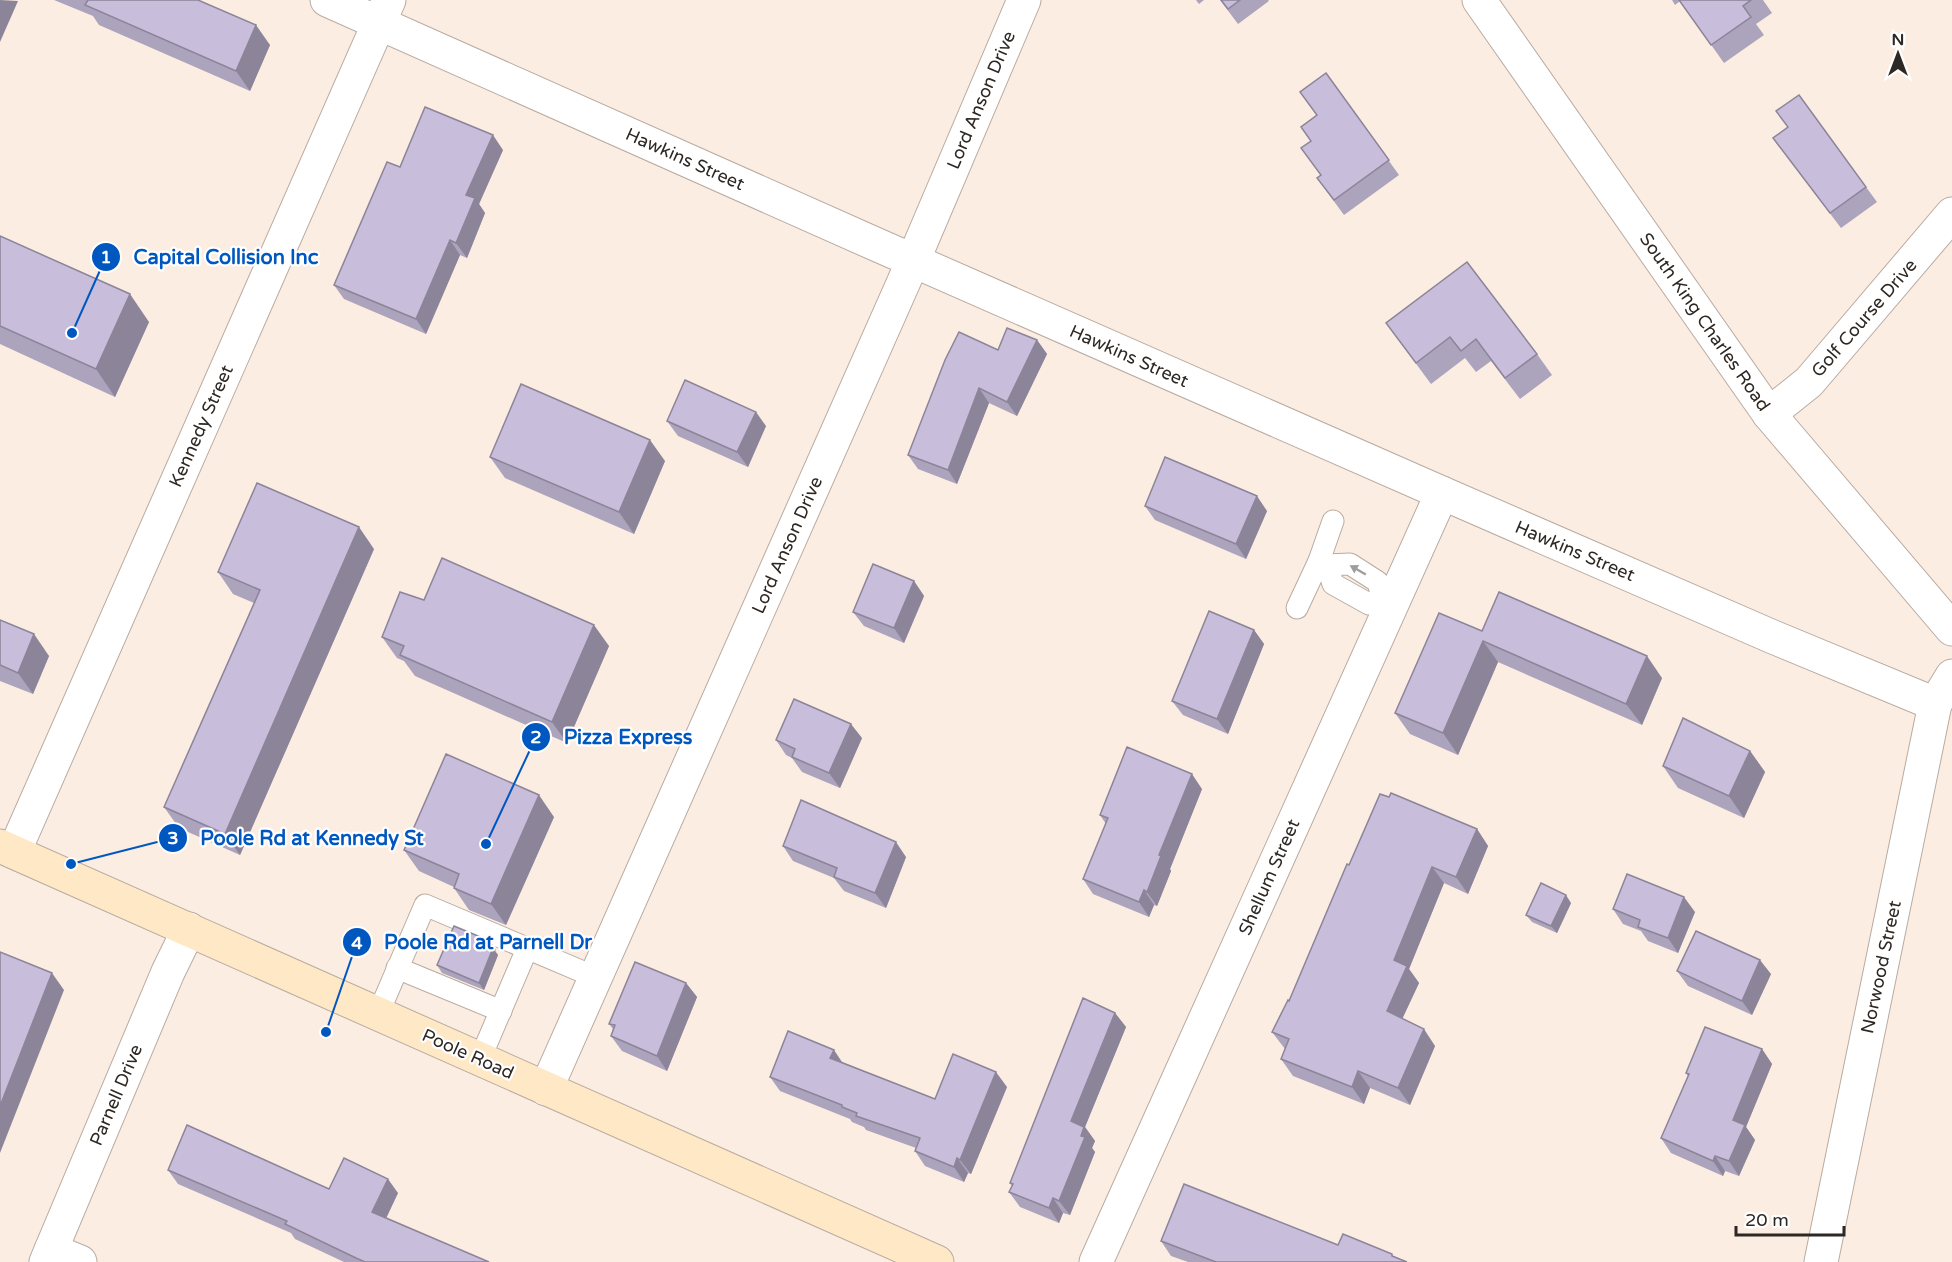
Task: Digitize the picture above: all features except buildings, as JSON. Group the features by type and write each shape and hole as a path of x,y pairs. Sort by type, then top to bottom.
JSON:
{"main road":[{"name":"Poole Road","path":"7,849 937,1262"}],"street":[{"name":"Hawkins Street","path":"327,0 384,11 913,261 1773,637 1935,704"},
{"name":"Lord Anson Drive","path":"546,1089 913,261 1024,0"},
{"name":"South King Charles Road","path":"1479,0 1769,414 1952,629"},
{"name":"Kennedy Street","path":"7,849 384,11"},
{"name":"Golf Course Drive","path":"1769,414 1809,382 1952,214"},
{"name":"Shellum Street","path":"1096,1262 1387,601 1442,493"},
{"name":"Norwood Street","path":"1821,1262 1935,704 1952,675"},
{"name":"Parnell Drive","path":"59,1258 168,972 189,929"}],"lane":[{"path":"1298,608 1323,563 1333,521"},
{"path":"1323,563 1350,564 1378,582 1387,601"},
{"path":"378,1014 425,905 595,977"},
{"path":"480,1059 527,949"},
{"path":"397,968 501,1011"}],"place":[{"name":"Capital Collision Inc","path":"72,333"},
{"name":"Pizza Express","path":"486,844"},
{"name":"Poole Rd at Kennedy St","path":"71,864"},
{"name":"Poole Rd at Parnell Dr","path":"326,1032"}]}
